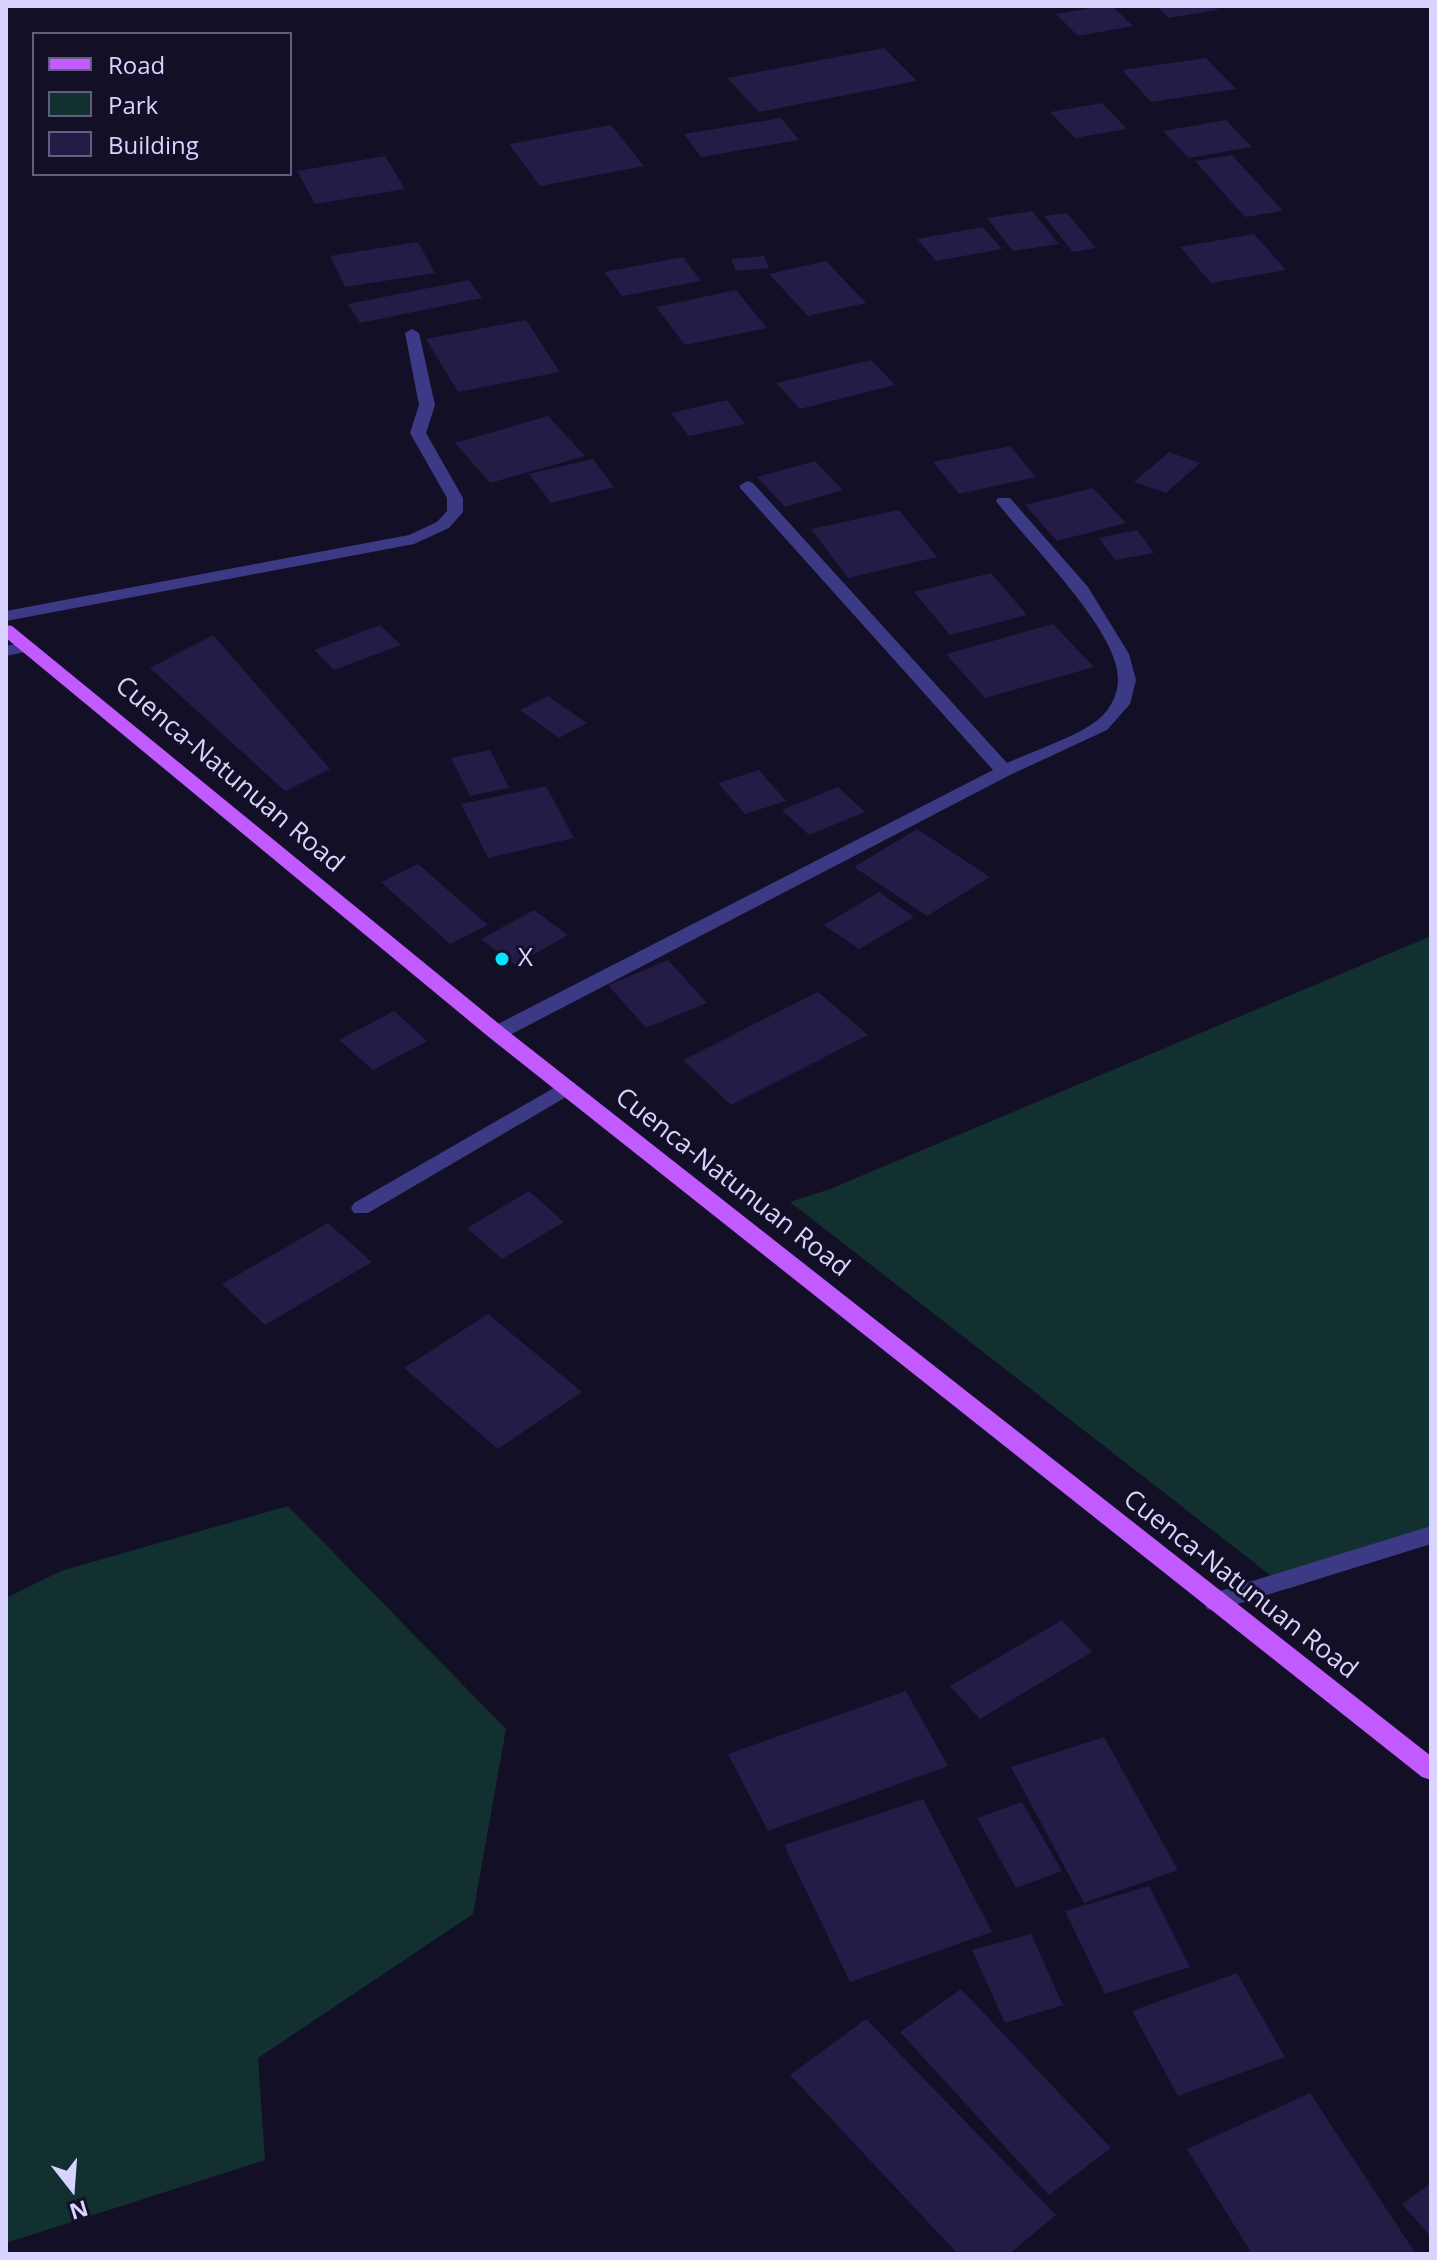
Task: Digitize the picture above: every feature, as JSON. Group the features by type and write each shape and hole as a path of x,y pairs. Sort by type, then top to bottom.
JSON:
{"main road":[{"name":"Cuenca-Natunuan Road","path":"6,630 497,1033 1431,1770"}],"street":[{"path":"6,616 414,539 443,525 455,512 455,498 418,433 427,405 412,333"},
{"path":"747,486 1004,771"},
{"path":"497,1033 1004,771 1101,726 1121,704 1127,680 1121,654 1082,591 1004,501"},
{"path":"6,651 29,646"},
{"path":"361,1208 566,1088"},
{"path":"1215,1602 1431,1535"}],"green space":[{"path":"1431,936 1431,1541 1288,1589 790,1202 830,1189"},
{"path":"288,1506 506,1729 473,1914 258,2058 265,2160 6,2243 6,1598 61,1571"}],"building":[{"path":"1112,6 1133,26 1078,36 1056,14"},
{"path":"1157,6 1214,6 1218,10 1168,18"},
{"path":"884,48 917,81 759,112 727,78"},
{"path":"1206,58 1236,89 1151,102 1122,70"},
{"path":"1102,103 1127,129 1075,138 1050,112"},
{"path":"781,118 799,140 701,157 684,134"},
{"path":"1226,120 1252,147 1189,158 1163,131"},
{"path":"611,125 644,166 540,186 509,144"},
{"path":"1232,155 1283,211 1245,217 1195,161"},
{"path":"385,156 405,189 315,204 297,171"},
{"path":"1032,211 1059,244 1013,251 987,218"},
{"path":"1067,213 1096,248 1073,252 1044,216"},
{"path":"983,227 1002,249 936,261 917,239"},
{"path":"1254,234 1286,270 1211,283 1180,247"},
{"path":"418,242 435,273 345,287 330,256"},
{"path":"764,256 769,268 736,271 731,259"},
{"path":"683,257 701,281 622,296 604,272"},
{"path":"826,261 866,303 808,316 769,274"},
{"path":"469,280 482,298 360,323 348,304"},
{"path":"736,290 767,328 685,345 656,307"},
{"path":"526,320 560,372 458,392 426,339"},
{"path":"871,360 895,385 800,409 776,383"},
{"path":"727,400 745,424 689,436 671,413"},
{"path":"548,416 585,456 490,483 455,443"},
{"path":"1010,446 1036,477 959,494 933,462"},
{"path":"1169,452 1200,463 1166,493 1134,482"},
{"path":"593,459 614,487 551,503 529,474"},
{"path":"815,461 843,490 785,507 757,477"},
{"path":"1093,488 1126,523 1057,541 1025,505"},
{"path":"899,510 937,557 848,578 811,529"},
{"path":"1137,530 1154,553 1115,560 1099,538"},
{"path":"991,573 1027,615 950,635 914,592"},
{"path":"1053,624 1094,667 985,698 946,654"},
{"path":"380,625 401,645 334,670 314,650"},
{"path":"213,635 330,769 285,791 150,668"},
{"path":"548,696 587,723 559,738 520,710"},
{"path":"490,750 509,788 470,796 451,758"},
{"path":"759,770 786,801 745,814 718,783"},
{"path":"546,786 574,838 488,858 461,804"},
{"path":"838,787 865,812 809,835 782,810"},
{"path":"917,829 990,877 927,916 854,867"},
{"path":"418,864 488,925 450,944 381,882"},
{"path":"879,892 914,917 859,949 824,925"},
{"path":"534,910 568,935 515,965 481,939"},
{"path":"668,960 707,1003 646,1028 608,985"},
{"path":"818,992 868,1035 731,1105 683,1060"},
{"path":"394,1011 427,1041 373,1070 339,1040"},
{"path":"529,1191 564,1222 502,1259 467,1228"},
{"path":"328,1223 372,1262 265,1325 222,1284"},
{"path":"488,1314 582,1392 498,1449 404,1368"},
{"path":"1062,1620 1092,1652 980,1719 950,1686"},
{"path":"906,1691 948,1766 768,1831 728,1754"},
{"path":"1104,1737 1178,1870 1084,1903 1011,1767"},
{"path":"923,1799 992,1932 850,1982 784,1845"},
{"path":"1022,1802 1062,1871 1016,1888 977,1818"},
{"path":"1149,1886 1190,1967 1105,1994 1065,1911"},
{"path":"1031,1934 1063,2005 1005,2023 972,1950"},
{"path":"1237,1973 1285,2057 1178,2096 1132,2011"},
{"path":"961,1989 1111,2148 1049,2195 900,2032"},
{"path":"866,2019 1056,2215 1009,2254 958,2254 790,2075"},
{"path":"1310,2093 1416,2254 1252,2254 1187,2149"},
{"path":"1431,2183 1431,2237 1402,2204"}],"place":[{"name":"X","path":"502,959"}]}
